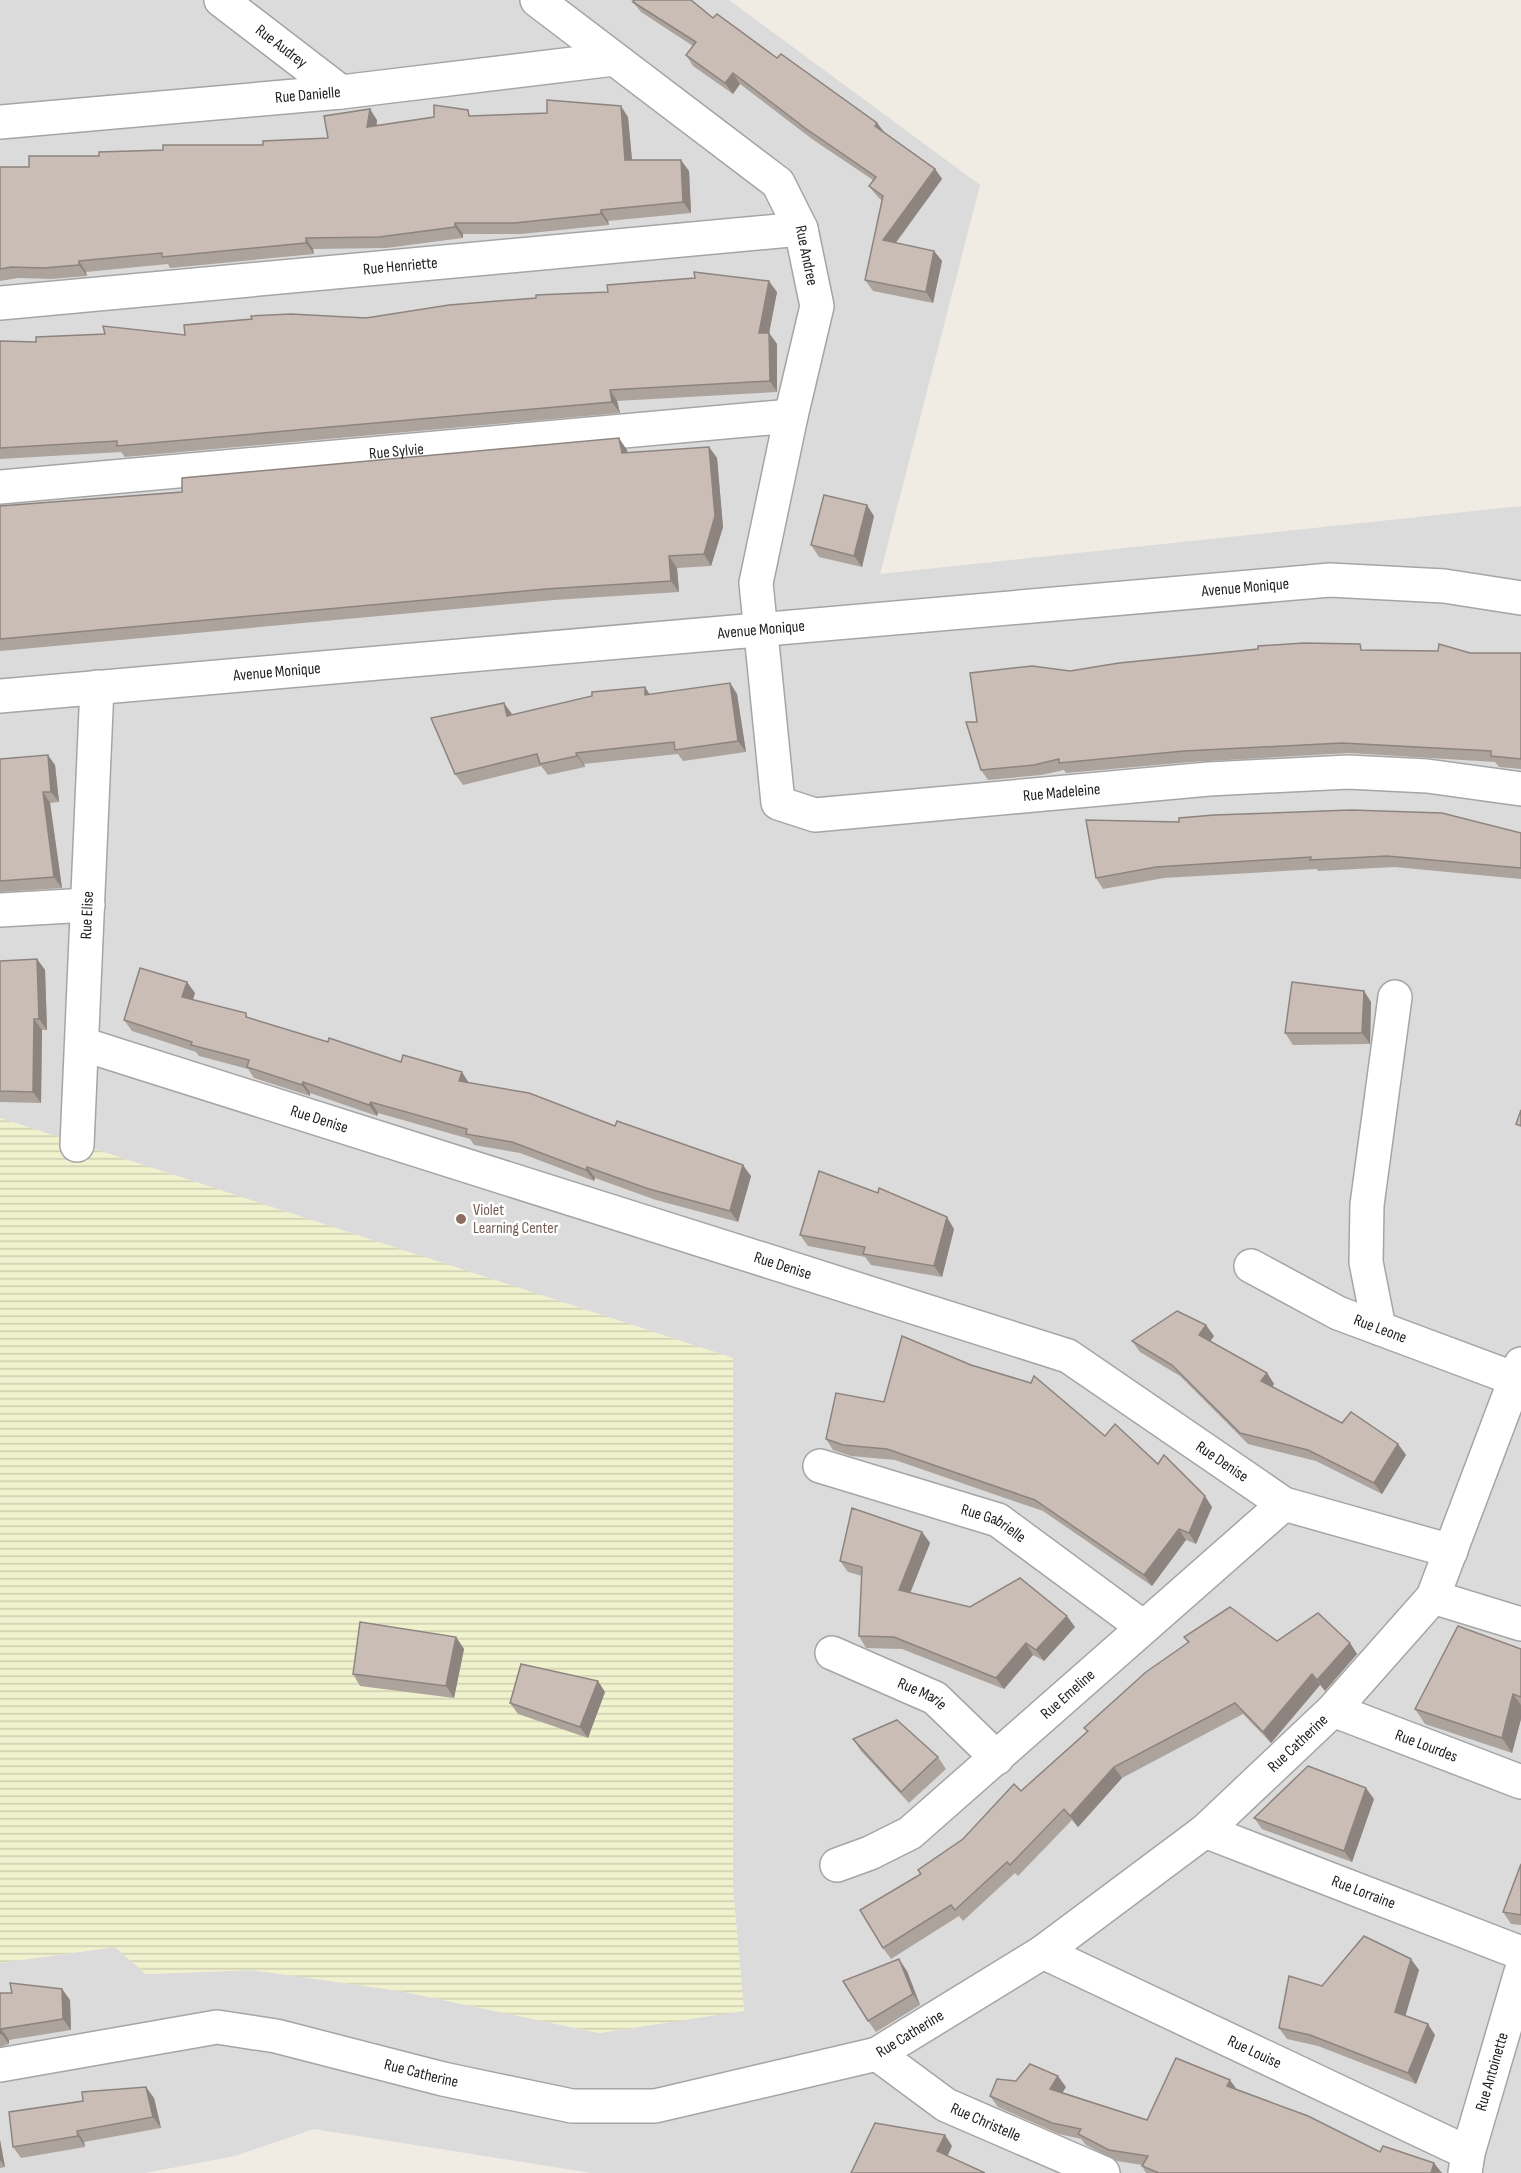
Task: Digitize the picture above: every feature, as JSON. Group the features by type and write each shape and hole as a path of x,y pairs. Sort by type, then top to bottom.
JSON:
{"street":[{"name":"Rue Audrey","path":"221,0 341,92"},
{"name":"Rue Andree","path":"537,0 778,183 801,229 817,306 756,583 760,628"},
{"name":"Rue Danielle","path":"0,122 341,92 614,59"},
{"name":"Rue Henriette","path":"0,303 801,229"},
{"name":"Rue Sylvie","path":"0,488 791,416"},
{"name":"Avenue Monique","path":"0,696 1330,580 1444,586 1521,597"},
{"name":"Rue Madeleine","path":"760,628 778,803 815,815 1209,779 1348,772 1427,776 1521,789"},
{"name":"Rue Elise","path":"77,1145 97,687"},
{"path":"0,910 88,905"},
{"path":"1379,1328 1366,1262 1367,1205 1395,997"},
{"name":"Rue Denise","path":"82,1044 1068,1356 1284,1504 1450,1551"},
{"name":"Rue Leone","path":"1251,1266 1338,1313 1518,1371"},
{"name":"Rue Catherine","path":"0,2066 217,2027 276,2036 443,2079 572,2106 655,2106 877,2055 1043,1952 1205,1831 1333,1710 1433,1597 1518,1371"},
{"name":"Rue Gabrielle","path":"820,1467 998,1520 1143,1627"},
{"name":"Rue Emeline","path":"837,1865 870,1853 910,1833 1284,1504"},
{"path":"1433,1597 1521,1624"},
{"name":"Rue Marie","path":"832,1653 935,1698 997,1758"},
{"name":"Rue Lourdes","path":"1333,1710 1521,1782"},
{"name":"Rue Lorraine","path":"1205,1831 1521,1953"},
{"name":"Rue Louise","path":"1043,1952 1466,2163"},
{"name":"Rue Antoinette","path":"1466,2163 1521,1972"},
{"name":"Rue Christelle","path":"877,2055 946,2104 1103,2173"}],"shaded area":[{"path":"0,0 729,0 980,185 880,574 1521,506 1521,2173 592,2173 314,2129 235,2156 145,2173 0,2173 0,1963 115,1947 146,1974 252,1970 400,1991 599,2033 744,2010 733,1889 733,1358 0,1118"}],"green space":[{"path":"0,1118 733,1358 733,1889 744,2011 599,2033 400,1991 252,1970 146,1974 115,1947 0,1963"}],"building":[{"path":"635,0 691,0 713,18 717,14 777,58 781,54 877,123 875,126 935,169 883,240 934,251 926,292 865,280 883,196 869,186 876,177 805,128 733,73 725,83 686,55 696,42 633,2"},
{"path":"547,100 621,106 625,160 681,160 683,202 601,210 601,214 514,223 455,223 455,227 379,237 306,238 306,243 162,257 162,253 79,261 79,265 44,268 0,269 0,167 29,167 29,156 99,156 99,152 163,150 163,145 263,145 263,141 328,138 324,116 370,109 367,127 434,117 434,105 468,110 469,116 547,113"},
{"path":"694,272 769,281 759,333 769,333 770,381 610,390 612,402 117,446 117,441 0,448 0,341 36,342 36,337 105,334 103,326 185,335 184,325 252,319 251,316 291,314 366,318 449,305 536,298 536,295 608,292 607,285 695,278"},
{"path":"619,438 622,453 709,447 715,516 704,554 669,556 671,581 546,589 0,639 0,506 182,492 182,478"},
{"path":"824,495 867,505 854,556 811,545"},
{"path":"1304,643 1360,644 1361,650 1438,651 1439,644 1470,653 1521,653 1521,759 1491,756 1491,751 1342,743 1184,751 1059,763 1059,759 1034,765 981,770 966,722 977,722 970,673 1032,666 1070,671 1119,663 1258,649 1258,646"},
{"path":"730,683 738,741 675,750 674,742 576,753 577,756 540,764 537,754 455,774 431,718 504,703 507,716 592,696 592,692 645,687 645,695"},
{"path":"48,755 51,792 43,792 54,877 0,881 0,759"},
{"path":"1351,810 1442,813 1521,833 1521,868 1387,856 1310,860 1311,857 1156,867 1096,878 1086,820 1179,822 1179,818 1214,815"},
{"path":"37,959 39,1019 34,1019 33,1092 0,1091 0,961"},
{"path":"140,968 187,982 182,997 246,1013 246,1017 328,1042 329,1038 401,1062 403,1055 462,1072 459,1081 529,1093 615,1126 617,1121 743,1165 730,1211 649,1189 587,1167 586,1170 512,1142 466,1134 467,1129 371,1102 369,1105 303,1082 302,1085 247,1067 249,1060 191,1045 192,1042 124,1020"},
{"path":"1292,982 1364,991 1362,1033 1285,1033"},
{"path":"1521,1110 1521,1126 1516,1124"},
{"path":"819,1171 878,1193 879,1188 947,1217 934,1266 863,1254 865,1247 800,1235"},
{"path":"1177,1311 1206,1325 1199,1335 1267,1373 1261,1381 1342,1423 1351,1412 1398,1444 1374,1483 1308,1450 1240,1433 1172,1365 1132,1341"},
{"path":"902,1336 971,1365 1031,1383 1034,1376 1105,1436 1115,1424 1158,1464 1164,1455 1205,1496 1189,1533 1179,1529 1144,1575 1035,1500 887,1449 843,1445 826,1439 836,1393 884,1402"},
{"path":"852,1508 922,1532 899,1590 970,1607 1020,1578 1067,1616 1036,1650 1026,1643 996,1678 894,1637 859,1636 862,1567 840,1561"},
{"path":"1230,1607 1277,1641 1318,1613 1350,1643 1317,1680 1312,1674 1263,1732 1235,1703 1114,1767 1070,1816 1064,1809 1010,1865 1007,1862 955,1910 951,1905 883,1948 860,1910 921,1874 918,1870 963,1839 1014,1784 1021,1791 1088,1731 1084,1728 1146,1672 1189,1642 1184,1637"},
{"path":"360,1622 456,1637 446,1686 353,1674"},
{"path":"1458,1626 1521,1649 1521,1697 1513,1694 1502,1738 1415,1709"},
{"path":"521,1664 598,1681 580,1727 510,1703"},
{"path":"897,1720 938,1757 901,1792 853,1739"},
{"path":"1308,1766 1366,1788 1344,1851 1254,1818"},
{"path":"1521,1864 1521,1915 1503,1912"},
{"path":"1364,1936 1411,1959 1395,2012 1428,2024 1408,2073 1310,2035 1279,2028 1289,1976 1322,1986"},
{"path":"899,1959 913,1994 868,2021 843,1981"},
{"path":"10,1983 62,1989 63,2019 1,2029 0,2034 0,1993 12,1993"},
{"path":"1176,2058 1230,2080 1227,2086 1308,2116 1380,2152 1383,2146 1434,2163 1431,2173 1159,2173 1142,2166 1148,2156 1109,2150 1078,2134 1081,2129 1052,2123 990,2096 997,2079 1016,2081 1030,2064 1058,2076 1050,2089 1147,2120"},
{"path":"146,2087 153,2117 77,2131 78,2136 13,2147 9,2112 83,2101 82,2092"},
{"path":"875,2123 945,2135 937,2151 985,2173 851,2173"}],"place":[{"name":"Violet Learning Center","path":"461,1219"}]}
